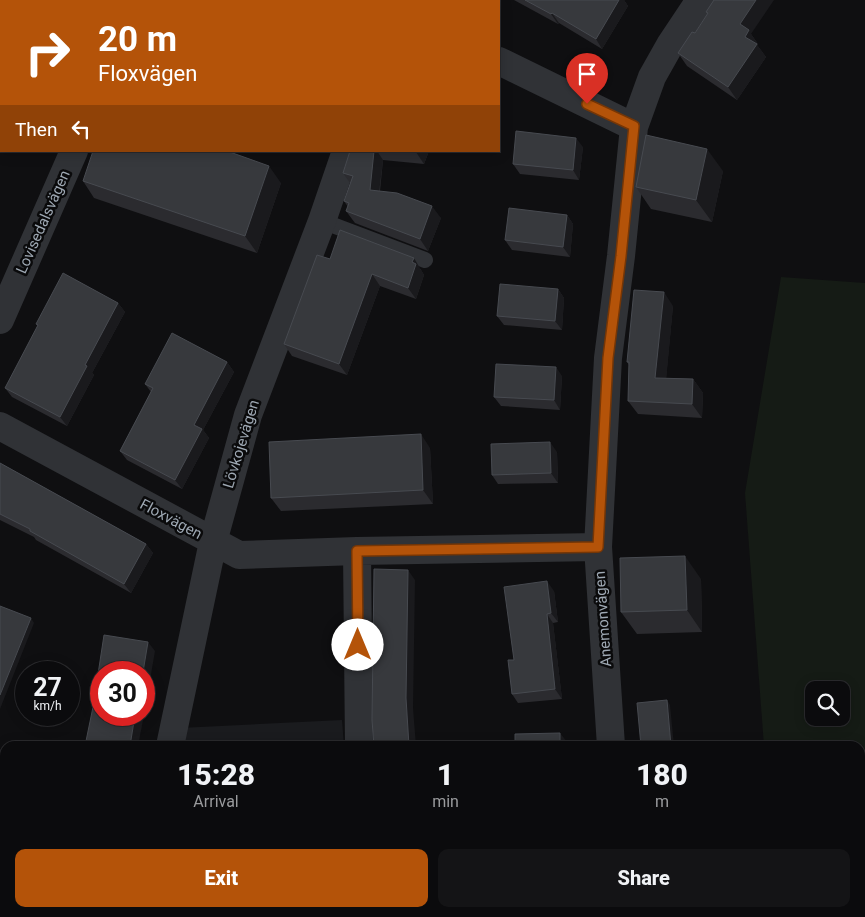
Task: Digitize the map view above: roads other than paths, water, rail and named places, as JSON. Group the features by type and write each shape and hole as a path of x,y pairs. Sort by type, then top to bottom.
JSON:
{"street":[{"name":"Anemonvägen","path":"611,741 598,547 608,358 621,256 634,126 652,77 670,45 700,0"},
{"path":"500,61 634,126"},
{"name":"Lovisedalsvägen","path":"0,320 74,152"},
{"name":"Lövkojevägen","path":"171,741 213,542 248,415 322,221 346,152"},
{"name":"Floxvägen","path":"0,426 239,556 357,551 598,547"},
{"path":"357,551 359,741"}],"lane":[{"path":"322,221 425,260"}]}
